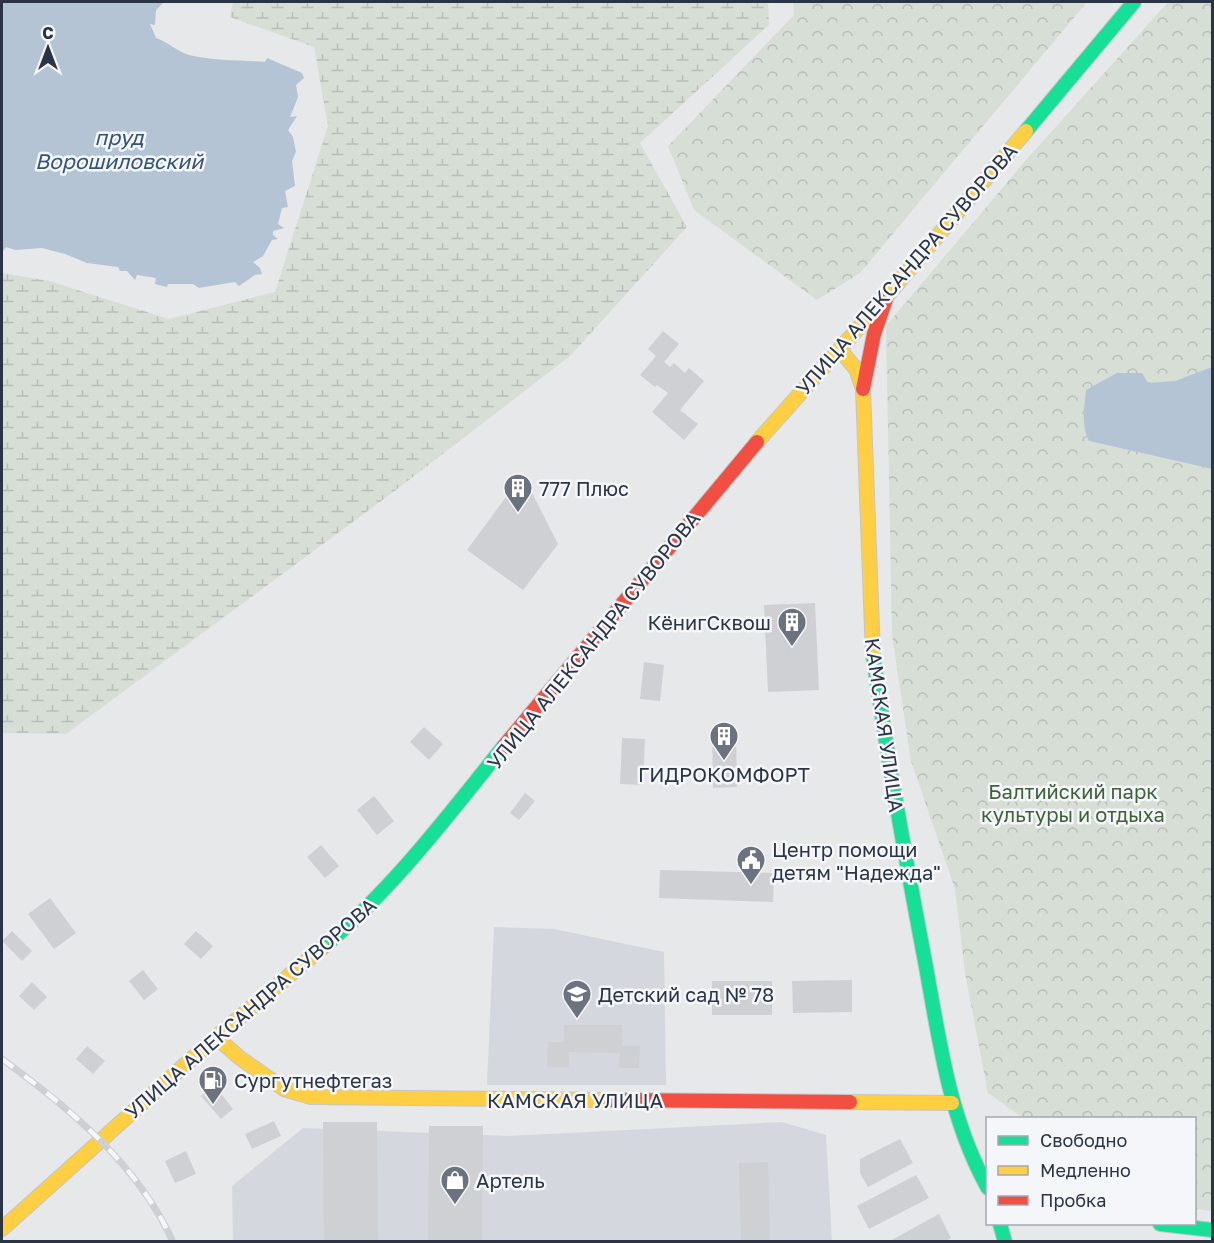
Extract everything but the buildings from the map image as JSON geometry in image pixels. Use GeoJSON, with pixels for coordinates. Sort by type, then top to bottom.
{"type":"FeatureCollection","features":[{"type":"Feature","properties":{"kind":"main road","name":"УЛИЦА АЛЕКСАНДРА СУВОРОВА"},"geometry":{"type":"LineString","coordinates":[[2,1229],[216,1037],[356,920],[404,869],[666,548],[820,368],[840,350],[887,296],[1134,2]]}},
{"type":"Feature","properties":{"kind":"main road"},"geometry":{"type":"LineString","coordinates":[[863,389],[874,334],[887,296]]}},
{"type":"Feature","properties":{"kind":"main road","name":"КАМСКАЯ УЛИЦА"},"geometry":{"type":"LineString","coordinates":[[840,350],[856,369],[863,389],[871,638],[888,762],[952,1103],[974,1163],[986,1186]]}},
{"type":"Feature","properties":{"kind":"main road","name":"КАМСКАЯ УЛИЦА"},"geometry":{"type":"LineString","coordinates":[[216,1037],[247,1064],[284,1089],[321,1098],[952,1103]]}},
{"type":"Feature","properties":{"kind":"main road"},"geometry":{"type":"LineString","coordinates":[[1000,1225],[1005,1242]]}},
{"type":"Feature","properties":{"kind":"main road"},"geometry":{"type":"LineString","coordinates":[[1169,1225],[1212,1230]]}},
{"type":"Feature","properties":{"kind":"shaded area","name":"Детский сад № 78"},"geometry":{"type":"Polygon","coordinates":[[[494,927],[554,929],[664,952],[666,1085],[487,1085],[494,927]]]}},
{"type":"Feature","properties":{"kind":"shaded area"},"geometry":{"type":"Polygon","coordinates":[[[782,1122],[826,1135],[832,1241],[233,1241],[232,1186],[303,1128],[509,1136],[782,1122]]]}},
{"type":"Feature","properties":{"kind":"green space"},"geometry":{"type":"Polygon","coordinates":[[[233,2],[768,2],[769,25],[640,143],[687,227],[570,356],[388,496],[66,734],[2,733],[2,273],[49,281],[169,319],[275,292],[328,126],[314,47],[230,17],[233,2]]]}},
{"type":"Feature","properties":{"kind":"green space"},"geometry":{"type":"Polygon","coordinates":[[[793,2],[1087,2],[860,273],[817,300],[694,210],[668,146],[794,15],[793,2]]]}},
{"type":"Feature","properties":{"kind":"green space","name":"Балтийский парк культуры и отдыха"},"geometry":{"type":"Polygon","coordinates":[[[1168,2],[1212,2],[1212,367],[1175,381],[1086,390],[1084,416],[1089,441],[1212,469],[1212,1211],[1196,1209],[1196,1117],[1022,1117],[988,1093],[965,973],[955,889],[911,761],[892,635],[886,326],[1026,160],[1168,2]]]}},
{"type":"Feature","properties":{"kind":"water","name":"пруд Ворошиловский"},"geometry":{"type":"Polygon","coordinates":[[[2,2],[164,2],[156,10],[155,25],[150,24],[156,38],[181,52],[217,59],[265,62],[267,58],[302,73],[304,78],[296,85],[298,97],[290,117],[297,116],[288,130],[293,137],[296,152],[292,161],[295,186],[285,191],[288,207],[282,208],[278,224],[284,228],[273,231],[273,235],[278,239],[272,240],[263,256],[253,262],[260,268],[262,274],[255,275],[239,286],[235,282],[199,288],[193,284],[168,284],[167,287],[155,284],[156,278],[137,275],[135,280],[127,271],[120,271],[118,267],[87,263],[42,248],[15,250],[6,247],[2,252],[2,2]]]}},
{"type":"Feature","properties":{"kind":"water"},"geometry":{"type":"Polygon","coordinates":[[[1212,367],[1212,469],[1089,441],[1084,422],[1086,390],[1117,373],[1142,373],[1148,383],[1175,381],[1212,367]]]}},
{"type":"Feature","properties":{"kind":"railway"},"geometry":{"type":"LineString","coordinates":[[2,1059],[52,1097],[100,1140],[141,1187],[173,1242]]}},
{"type":"Feature","properties":{"kind":"traffic: fast"},"geometry":{"type":"LineString","coordinates":[[1026,131],[1134,2]]}},
{"type":"Feature","properties":{"kind":"traffic: fast"},"geometry":{"type":"LineString","coordinates":[[873,655],[903,843],[947,1075],[963,1133],[986,1184]]}},
{"type":"Feature","properties":{"kind":"traffic: fast"},"geometry":{"type":"LineString","coordinates":[[322,948],[348,926],[395,877],[440,826],[504,746]]}},
{"type":"Feature","properties":{"kind":"traffic: fast"},"geometry":{"type":"LineString","coordinates":[[1000,1225],[1005,1242]]}},
{"type":"Feature","properties":{"kind":"traffic: fast"},"geometry":{"type":"LineString","coordinates":[[1169,1225],[1212,1230]]}},
{"type":"Feature","properties":{"kind":"traffic: slow"},"geometry":{"type":"LineString","coordinates":[[757,442],[887,296],[1026,131]]}},
{"type":"Feature","properties":{"kind":"traffic: slow"},"geometry":{"type":"LineString","coordinates":[[840,350],[856,369],[863,389],[873,655]]}},
{"type":"Feature","properties":{"kind":"traffic: slow"},"geometry":{"type":"LineString","coordinates":[[2,1229],[216,1037],[322,948]]}},
{"type":"Feature","properties":{"kind":"traffic: slow"},"geometry":{"type":"LineString","coordinates":[[216,1037],[240,1058],[284,1089],[311,1097],[608,1100]]}},
{"type":"Feature","properties":{"kind":"traffic: slow"},"geometry":{"type":"LineString","coordinates":[[850,1102],[952,1103]]}},
{"type":"Feature","properties":{"kind":"traffic: jam"},"geometry":{"type":"LineString","coordinates":[[863,389],[874,334],[886,299]]}},
{"type":"Feature","properties":{"kind":"traffic: jam"},"geometry":{"type":"LineString","coordinates":[[504,746],[757,442]]}},
{"type":"Feature","properties":{"kind":"traffic: jam"},"geometry":{"type":"LineString","coordinates":[[608,1100],[850,1102]]}},
{"type":"Feature","properties":{"kind":"place","name":"777 Плюс"},"geometry":{"type":"Point","coordinates":[518,514]}},
{"type":"Feature","properties":{"kind":"place","name":"КёнигСквош"},"geometry":{"type":"Point","coordinates":[792,648]}},
{"type":"Feature","properties":{"kind":"place","name":"ГИДРОКОМФОРТ"},"geometry":{"type":"Point","coordinates":[724,762]}},
{"type":"Feature","properties":{"kind":"place","name":"Центр помощи детям \"Надежда\""},"geometry":{"type":"Point","coordinates":[751,886]}},
{"type":"Feature","properties":{"kind":"place","name":"Детский сад № 78"},"geometry":{"type":"Point","coordinates":[577,1020]}},
{"type":"Feature","properties":{"kind":"place","name":"Сургутнефтегаз"},"geometry":{"type":"Point","coordinates":[213,1106]}},
{"type":"Feature","properties":{"kind":"place","name":"Артель"},"geometry":{"type":"Point","coordinates":[455,1206]}}]}
